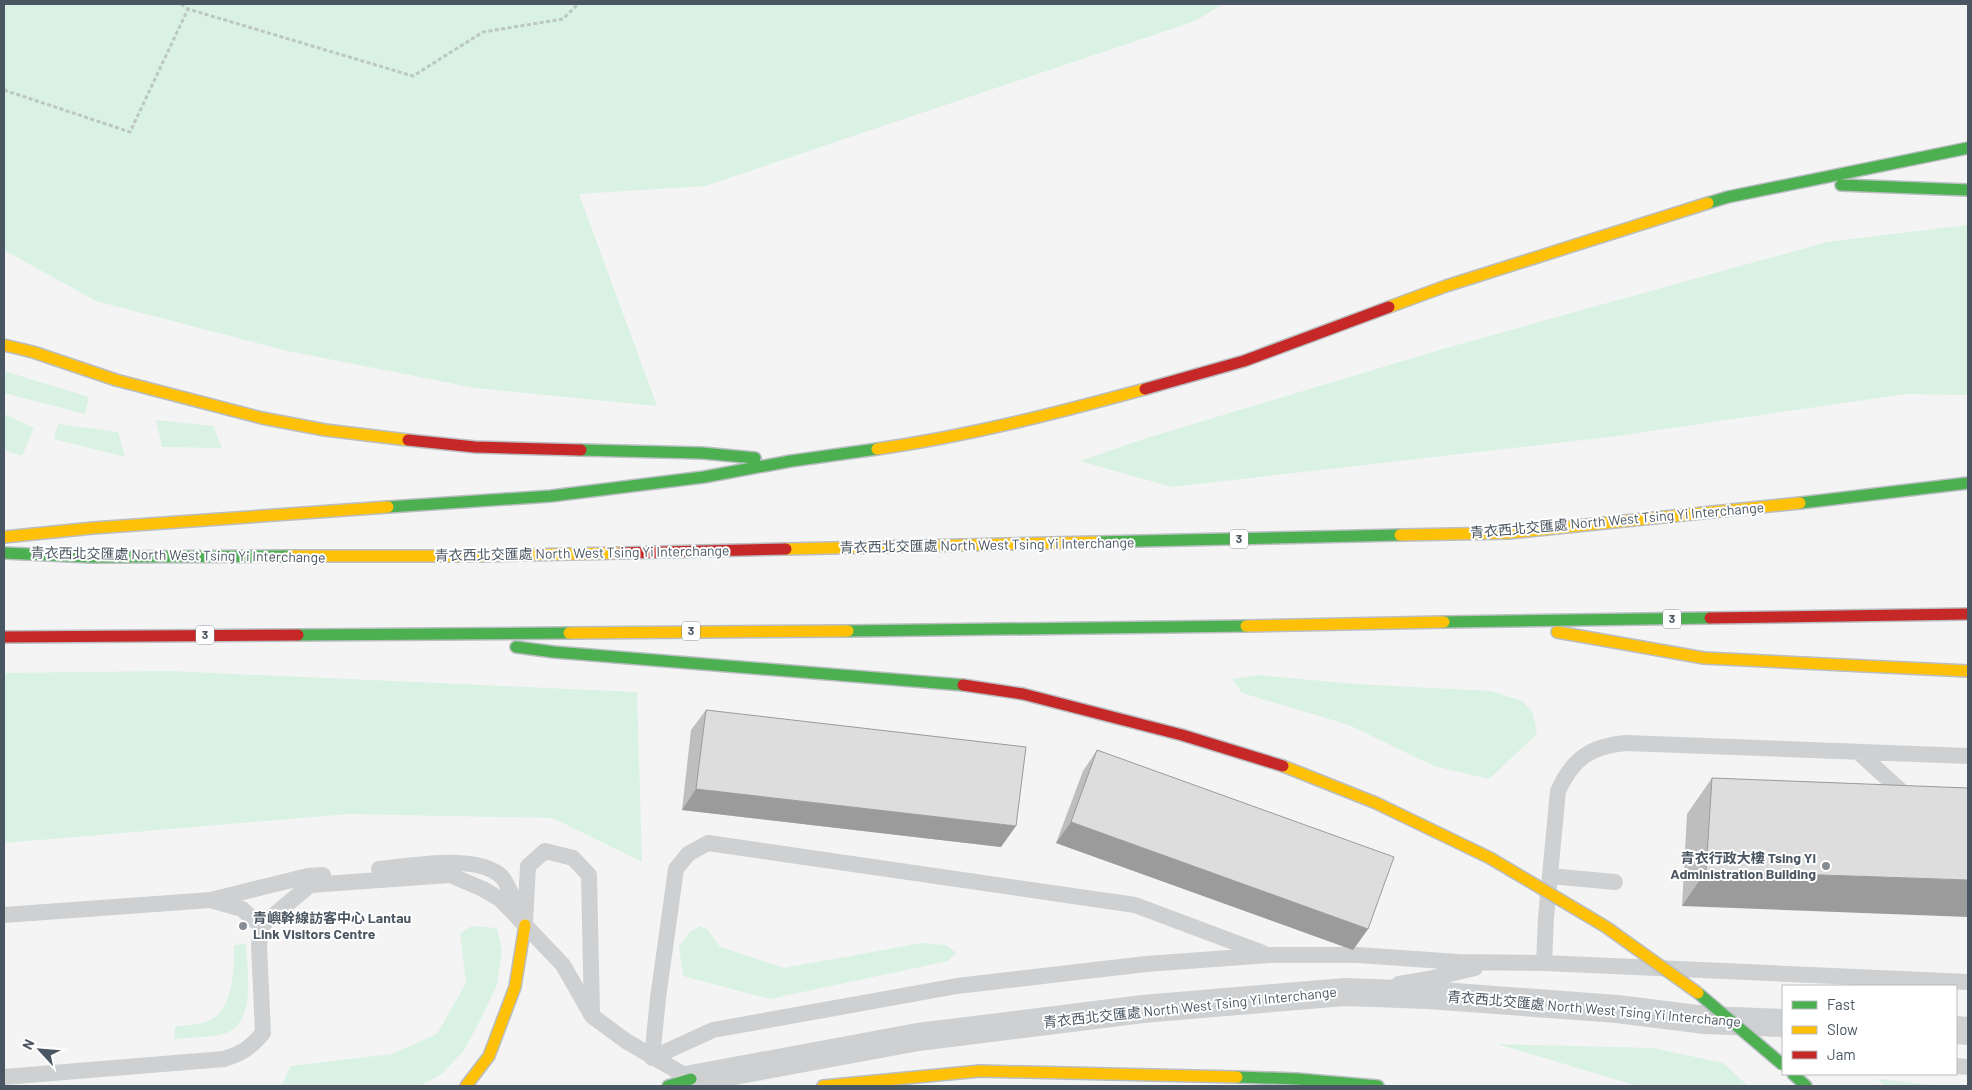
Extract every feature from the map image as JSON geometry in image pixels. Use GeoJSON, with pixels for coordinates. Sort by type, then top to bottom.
{"type":"FeatureCollection","features":[{"type":"Feature","properties":{"kind":"highway"},"geometry":{"type":"LineString","coordinates":[[4,537],[93,528],[551,496],[704,477],[791,461],[916,443],[1047,416],[1244,361],[1446,286],[1728,197],[1968,148]]}},
{"type":"Feature","properties":{"kind":"highway"},"geometry":{"type":"LineString","coordinates":[[1802,183],[1968,190]]}},
{"type":"Feature","properties":{"kind":"highway"},"geometry":{"type":"LineString","coordinates":[[11,336],[33,352]]}},
{"type":"Feature","properties":{"kind":"highway"},"geometry":{"type":"LineString","coordinates":[[4,345],[33,352],[116,380],[201,403],[262,418],[326,430],[475,447],[702,453],[791,461]]}},
{"type":"Feature","properties":{"kind":"highway","name":"青衣西北交匯處 North West Tsing Yi Interchange"},"geometry":{"type":"LineString","coordinates":[[4,553],[92,557],[474,556],[1508,533],[1842,499],[1968,483]]}},
{"type":"Feature","properties":{"kind":"highway","name":"3"},"geometry":{"type":"LineString","coordinates":[[4,637],[974,630],[1486,620],[1709,619],[1968,614]]}},
{"type":"Feature","properties":{"kind":"highway"},"geometry":{"type":"LineString","coordinates":[[1486,620],[1704,658],[1968,671]]}},
{"type":"Feature","properties":{"kind":"highway"},"geometry":{"type":"LineString","coordinates":[[407,633],[554,652],[968,685],[1023,694],[1182,735],[1272,762],[1376,803],[1433,828],[1530,880],[1623,938],[1707,1000],[1782,1064]]}},
{"type":"Feature","properties":{"kind":"highway"},"geometry":{"type":"LineString","coordinates":[[466,1086],[489,1056],[514,986],[525,925]]}},
{"type":"Feature","properties":{"kind":"highway"},"geometry":{"type":"LineString","coordinates":[[823,1086],[980,1071],[1297,1079],[1378,1086]]}},
{"type":"Feature","properties":{"kind":"highway"},"geometry":{"type":"LineString","coordinates":[[1794,1075],[1806,1086]]}},
{"type":"Feature","properties":{"kind":"street","name":"青衣西北交匯處 North West Tsing Yi Interchange"},"geometry":{"type":"LineString","coordinates":[[680,1083],[918,1037],[1143,1009],[1345,992],[1428,995],[1617,1009],[1705,1020],[1782,1023]]}},
{"type":"Feature","properties":{"kind":"lane"},"geometry":{"type":"LineString","coordinates":[[1544,963],[1558,791],[1565,775],[1576,762],[1590,751],[1607,745],[1626,743],[1968,756]]}},
{"type":"Feature","properties":{"kind":"lane"},"geometry":{"type":"LineString","coordinates":[[1858,752],[1907,797],[1928,806]]}},
{"type":"Feature","properties":{"kind":"lane"},"geometry":{"type":"LineString","coordinates":[[652,1058],[658,998],[676,869],[688,854],[708,843],[1135,905],[1270,955]]}},
{"type":"Feature","properties":{"kind":"lane"},"geometry":{"type":"LineString","coordinates":[[525,925],[528,866],[545,851],[573,858],[589,875],[592,1016]]}},
{"type":"Feature","properties":{"kind":"lane"},"geometry":{"type":"LineString","coordinates":[[4,915],[211,900],[308,876],[455,862],[490,868],[503,877],[525,925]]}},
{"type":"Feature","properties":{"kind":"lane"},"geometry":{"type":"LineString","coordinates":[[4,1077],[224,1059],[240,1054],[253,1045],[263,1033],[261,926],[310,885],[450,875],[483,889],[500,900],[563,965],[592,1016],[652,1058],[680,1083]]}},
{"type":"Feature","properties":{"kind":"lane"},"geometry":{"type":"LineString","coordinates":[[1550,876],[1615,882]]}},
{"type":"Feature","properties":{"kind":"lane"},"geometry":{"type":"LineString","coordinates":[[211,900],[242,909],[261,926]]}},
{"type":"Feature","properties":{"kind":"lane"},"geometry":{"type":"LineString","coordinates":[[652,1058],[713,1030],[957,986],[1146,964],[1270,955],[1358,955],[1458,962],[1544,963],[1968,982]]}},
{"type":"Feature","properties":{"kind":"lane"},"geometry":{"type":"LineString","coordinates":[[1345,992],[1429,980],[1477,967],[1544,963]]}},
{"type":"Feature","properties":{"kind":"path"},"geometry":{"type":"LineString","coordinates":[[181,4],[188,9],[413,76],[483,32],[563,19],[578,4]]}},
{"type":"Feature","properties":{"kind":"path"},"geometry":{"type":"LineString","coordinates":[[4,90],[130,132],[188,9]]}},
{"type":"Feature","properties":{"kind":"green space"},"geometry":{"type":"Polygon","coordinates":[[[4,4],[1223,4],[1195,21],[705,186],[579,194],[657,406],[475,388],[288,351],[96,301],[4,250],[4,4]]]}},
{"type":"Feature","properties":{"kind":"green space"},"geometry":{"type":"Polygon","coordinates":[[[1968,225],[1968,395],[1906,394],[1610,437],[1172,487],[1080,461],[1147,438],[1446,348],[1827,242],[1968,225]]]}},
{"type":"Feature","properties":{"kind":"green space"},"geometry":{"type":"Polygon","coordinates":[[[4,371],[89,397],[85,414],[4,393],[4,371]]]}},
{"type":"Feature","properties":{"kind":"green space"},"geometry":{"type":"Polygon","coordinates":[[[4,414],[34,428],[22,456],[4,450],[4,414]]]}},
{"type":"Feature","properties":{"kind":"green space"},"geometry":{"type":"Polygon","coordinates":[[[156,420],[213,426],[222,448],[162,447],[156,420]]]}},
{"type":"Feature","properties":{"kind":"green space"},"geometry":{"type":"Polygon","coordinates":[[[58,424],[118,432],[125,457],[54,439],[58,424]]]}},
{"type":"Feature","properties":{"kind":"green space"},"geometry":{"type":"Polygon","coordinates":[[[169,671],[637,692],[642,862],[553,818],[349,814],[4,843],[4,673],[169,671]]]}},
{"type":"Feature","properties":{"kind":"green space"},"geometry":{"type":"Polygon","coordinates":[[[1257,675],[1355,684],[1491,691],[1522,701],[1533,713],[1537,734],[1489,779],[1434,766],[1349,725],[1242,693],[1232,679],[1257,675]]]}},
{"type":"Feature","properties":{"kind":"green space"},"geometry":{"type":"Polygon","coordinates":[[[472,926],[497,928],[502,952],[497,984],[464,1050],[442,1074],[420,1086],[281,1086],[291,1066],[392,1054],[437,1034],[466,983],[460,933],[472,926]]]}},
{"type":"Feature","properties":{"kind":"green space"},"geometry":{"type":"Polygon","coordinates":[[[700,926],[708,930],[720,947],[784,968],[922,943],[946,945],[956,953],[948,961],[770,999],[683,976],[679,946],[690,932],[700,926]]]}},
{"type":"Feature","properties":{"kind":"green space"},"geometry":{"type":"Polygon","coordinates":[[[246,944],[248,997],[240,1021],[232,1030],[220,1035],[174,1039],[175,1027],[206,1022],[218,1015],[224,1007],[231,987],[234,945],[246,944]]]}},
{"type":"Feature","properties":{"kind":"green space"},"geometry":{"type":"Polygon","coordinates":[[[1497,1044],[1653,1048],[1723,1063],[1748,1086],[1638,1086],[1497,1044]]]}},
{"type":"Feature","properties":{"kind":"green space"},"geometry":{"type":"Polygon","coordinates":[[[1878,1079],[1941,1086],[1885,1086],[1878,1079]]]}},
{"type":"Feature","properties":{"kind":"building"},"geometry":{"type":"Polygon","coordinates":[[[706,710],[1026,747],[1016,826],[696,789],[706,710]]]}},
{"type":"Feature","properties":{"kind":"building"},"geometry":{"type":"Polygon","coordinates":[[[1097,750],[1394,857],[1368,929],[1071,822],[1097,750]]]}},
{"type":"Feature","properties":{"kind":"building"},"geometry":{"type":"Polygon","coordinates":[[[1712,778],[1968,788],[1968,880],[1706,871],[1712,778]]]}},
{"type":"Feature","properties":{"kind":"traffic: fast"},"geometry":{"type":"LineString","coordinates":[[1708,203],[1728,197],[1968,148]]}},
{"type":"Feature","properties":{"kind":"traffic: fast"},"geometry":{"type":"LineString","coordinates":[[1841,185],[1968,190]]}},
{"type":"Feature","properties":{"kind":"traffic: fast"},"geometry":{"type":"LineString","coordinates":[[388,507],[551,496],[704,477],[791,461],[877,449]]}},
{"type":"Feature","properties":{"kind":"traffic: fast"},"geometry":{"type":"LineString","coordinates":[[581,450],[702,453],[755,458]]}},
{"type":"Feature","properties":{"kind":"traffic: fast"},"geometry":{"type":"LineString","coordinates":[[1800,503],[1968,483]]}},
{"type":"Feature","properties":{"kind":"traffic: fast"},"geometry":{"type":"LineString","coordinates":[[1096,542],[1400,535]]}},
{"type":"Feature","properties":{"kind":"traffic: fast"},"geometry":{"type":"LineString","coordinates":[[4,553],[92,557],[291,556]]}},
{"type":"Feature","properties":{"kind":"traffic: fast"},"geometry":{"type":"LineString","coordinates":[[1444,622],[1710,618]]}},
{"type":"Feature","properties":{"kind":"traffic: fast"},"geometry":{"type":"LineString","coordinates":[[848,631],[1246,626]]}},
{"type":"Feature","properties":{"kind":"traffic: fast"},"geometry":{"type":"LineString","coordinates":[[298,635],[569,633]]}},
{"type":"Feature","properties":{"kind":"traffic: fast"},"geometry":{"type":"LineString","coordinates":[[516,647],[554,652],[963,685]]}},
{"type":"Feature","properties":{"kind":"traffic: fast"},"geometry":{"type":"LineString","coordinates":[[1698,993],[1782,1064]]}},
{"type":"Feature","properties":{"kind":"traffic: fast"},"geometry":{"type":"LineString","coordinates":[[1794,1075],[1806,1086]]}},
{"type":"Feature","properties":{"kind":"traffic: fast"},"geometry":{"type":"LineString","coordinates":[[1237,1077],[1297,1079],[1378,1086]]}},
{"type":"Feature","properties":{"kind":"traffic: fast"},"geometry":{"type":"LineString","coordinates":[[668,1086],[691,1079]]}},
{"type":"Feature","properties":{"kind":"traffic: slow"},"geometry":{"type":"LineString","coordinates":[[1389,307],[1446,286],[1708,203]]}},
{"type":"Feature","properties":{"kind":"traffic: slow"},"geometry":{"type":"LineString","coordinates":[[4,345],[33,352],[116,380],[262,418],[325,430],[408,440]]}},
{"type":"Feature","properties":{"kind":"traffic: slow"},"geometry":{"type":"LineString","coordinates":[[877,449],[945,438],[1079,407],[1145,389]]}},
{"type":"Feature","properties":{"kind":"traffic: slow"},"geometry":{"type":"LineString","coordinates":[[1400,535],[1508,533],[1800,503]]}},
{"type":"Feature","properties":{"kind":"traffic: slow"},"geometry":{"type":"LineString","coordinates":[[4,537],[93,528],[388,507]]}},
{"type":"Feature","properties":{"kind":"traffic: slow"},"geometry":{"type":"LineString","coordinates":[[786,549],[1096,542]]}},
{"type":"Feature","properties":{"kind":"traffic: slow"},"geometry":{"type":"LineString","coordinates":[[291,556],[475,556],[621,553]]}},
{"type":"Feature","properties":{"kind":"traffic: slow"},"geometry":{"type":"LineString","coordinates":[[1246,626],[1444,622]]}},
{"type":"Feature","properties":{"kind":"traffic: slow"},"geometry":{"type":"LineString","coordinates":[[569,633],[848,631]]}},
{"type":"Feature","properties":{"kind":"traffic: slow"},"geometry":{"type":"LineString","coordinates":[[1557,632],[1704,658],[1968,671]]}},
{"type":"Feature","properties":{"kind":"traffic: slow"},"geometry":{"type":"LineString","coordinates":[[1283,766],[1376,803],[1490,858]]}},
{"type":"Feature","properties":{"kind":"traffic: slow"},"geometry":{"type":"LineString","coordinates":[[1490,858],[1606,927],[1698,993]]}},
{"type":"Feature","properties":{"kind":"traffic: slow"},"geometry":{"type":"LineString","coordinates":[[466,1086],[489,1056],[515,987],[525,925]]}},
{"type":"Feature","properties":{"kind":"traffic: slow"},"geometry":{"type":"LineString","coordinates":[[823,1086],[980,1071],[1237,1077]]}},
{"type":"Feature","properties":{"kind":"traffic: jam"},"geometry":{"type":"LineString","coordinates":[[1145,389],[1244,361],[1389,307]]}},
{"type":"Feature","properties":{"kind":"traffic: jam"},"geometry":{"type":"LineString","coordinates":[[408,440],[475,447],[581,450]]}},
{"type":"Feature","properties":{"kind":"traffic: jam"},"geometry":{"type":"LineString","coordinates":[[621,553],[786,549]]}},
{"type":"Feature","properties":{"kind":"traffic: jam"},"geometry":{"type":"LineString","coordinates":[[1710,618],[1968,614]]}},
{"type":"Feature","properties":{"kind":"traffic: jam"},"geometry":{"type":"LineString","coordinates":[[4,637],[298,635]]}},
{"type":"Feature","properties":{"kind":"traffic: jam"},"geometry":{"type":"LineString","coordinates":[[963,685],[1023,694],[1182,735],[1283,766]]}},
{"type":"Feature","properties":{"kind":"place","name":"青衣行政大樓 Tsing Yi Administration Building"},"geometry":{"type":"Point","coordinates":[1826,866]}},
{"type":"Feature","properties":{"kind":"place","name":"青嶼幹線訪客中心 Lantau Link Visitors Centre"},"geometry":{"type":"Point","coordinates":[243,926]}}]}
